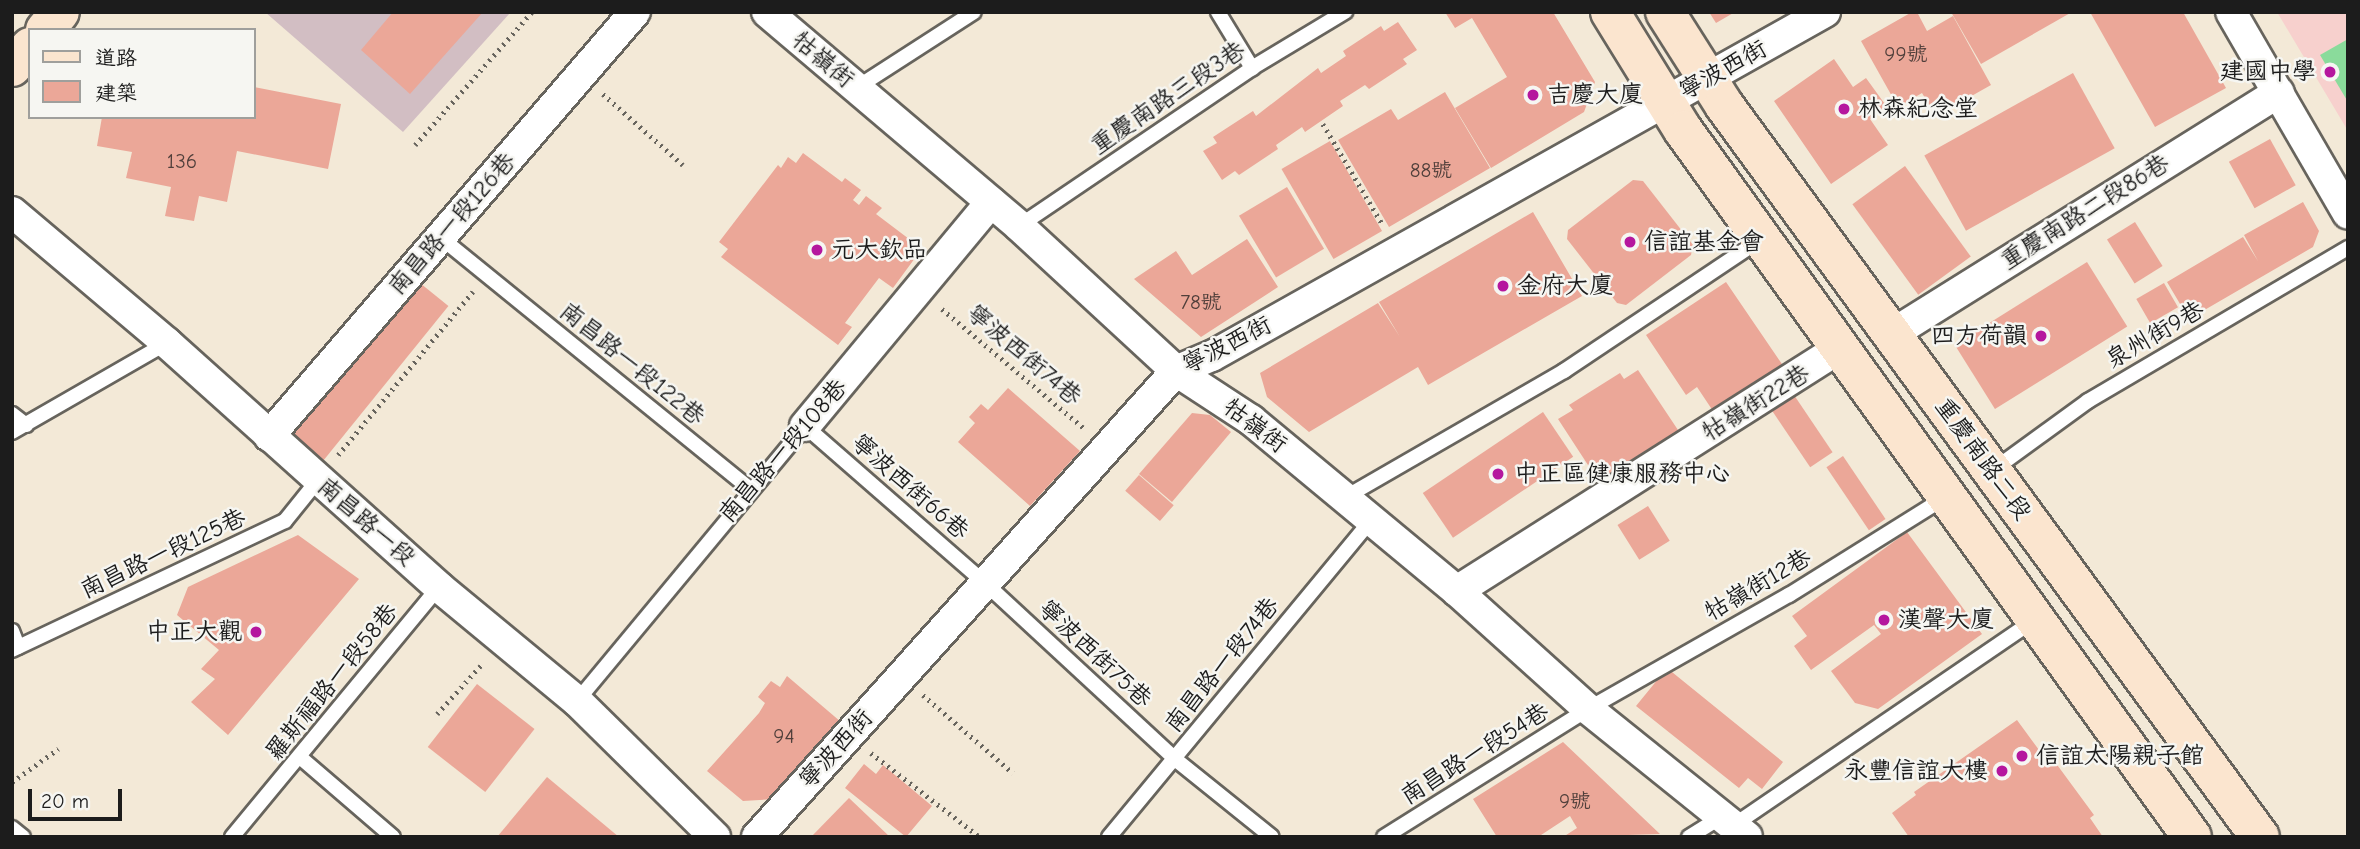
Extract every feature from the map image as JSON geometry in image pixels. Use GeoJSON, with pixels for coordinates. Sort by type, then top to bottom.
{"type":"FeatureCollection","features":[{"type":"Feature","properties":{"kind":"main road"},"geometry":{"type":"LineString","coordinates":[[46,28],[60,12]]}},
{"type":"Feature","properties":{"kind":"main road","name":"重慶南路二段"},"geometry":{"type":"LineString","coordinates":[[1610,12],[1665,102],[1761,239],[1947,496],[2033,621],[2192,837]]}},
{"type":"Feature","properties":{"kind":"main road","name":"重慶南路二段"},"geometry":{"type":"LineString","coordinates":[[1665,12],[1707,79],[2260,837]]}},
{"type":"Feature","properties":{"kind":"main road"},"geometry":{"type":"LineString","coordinates":[[12,67],[28,49]]}},
{"type":"Feature","properties":{"kind":"street","name":"南昌路一段126巷"},"geometry":{"type":"LineString","coordinates":[[269,436],[635,12]]}},
{"type":"Feature","properties":{"kind":"street","name":"牯嶺街"},"geometry":{"type":"LineString","coordinates":[[767,12],[1020,226],[1176,370],[1251,420],[1457,591],[1588,709],[1735,826]]}},
{"type":"Feature","properties":{"kind":"street","name":"寧波西街"},"geometry":{"type":"LineString","coordinates":[[757,837],[1176,370],[1212,356],[1825,12]]}},
{"type":"Feature","properties":{"kind":"street"},"geometry":{"type":"LineString","coordinates":[[2231,12],[2348,214]]}},
{"type":"Feature","properties":{"kind":"street","name":"重慶南路二段86巷"},"geometry":{"type":"LineString","coordinates":[[1892,334],[2279,92]]}},
{"type":"Feature","properties":{"kind":"street","name":"南昌路一段108巷"},"geometry":{"type":"LineString","coordinates":[[805,426],[991,202]]}},
{"type":"Feature","properties":{"kind":"street","name":"南昌路一段"},"geometry":{"type":"LineString","coordinates":[[12,212],[167,343],[439,587],[577,701],[715,837]]}},
{"type":"Feature","properties":{"kind":"street","name":"牯嶺街22巷"},"geometry":{"type":"LineString","coordinates":[[1457,591],[1840,348]]}},
{"type":"Feature","properties":{"kind":"lane"},"geometry":{"type":"LineString","coordinates":[[856,88],[974,12]]}},
{"type":"Feature","properties":{"kind":"lane"},"geometry":{"type":"LineString","coordinates":[[1218,12],[1252,68]]}},
{"type":"Feature","properties":{"kind":"lane","name":"重慶南路三段3巷"},"geometry":{"type":"LineString","coordinates":[[1020,226],[1252,68],[1345,12]]}},
{"type":"Feature","properties":{"kind":"lane","name":"南昌路一段122巷"},"geometry":{"type":"LineString","coordinates":[[440,237],[749,488]]}},
{"type":"Feature","properties":{"kind":"lane"},"geometry":{"type":"LineString","coordinates":[[1344,498],[1564,372],[1761,239]]}},
{"type":"Feature","properties":{"kind":"lane","name":"泉州街9巷"},"geometry":{"type":"LineString","coordinates":[[1992,471],[2088,401],[2348,248]]}},
{"type":"Feature","properties":{"kind":"lane"},"geometry":{"type":"LineString","coordinates":[[12,432],[167,343]]}},
{"type":"Feature","properties":{"kind":"lane"},"geometry":{"type":"LineString","coordinates":[[12,414],[26,425]]}},
{"type":"Feature","properties":{"kind":"lane","name":"南昌路一段108巷"},"geometry":{"type":"LineString","coordinates":[[577,701],[749,488],[805,426]]}},
{"type":"Feature","properties":{"kind":"lane","name":"寧波西街66巷"},"geometry":{"type":"LineString","coordinates":[[805,426],[985,583]]}},
{"type":"Feature","properties":{"kind":"lane","name":"南昌路一段125巷"},"geometry":{"type":"LineString","coordinates":[[15,649],[285,521],[317,480]]}},
{"type":"Feature","properties":{"kind":"lane","name":"牯嶺街12巷"},"geometry":{"type":"LineString","coordinates":[[1588,709],[1789,595],[1947,496]]}},
{"type":"Feature","properties":{"kind":"lane","name":"南昌路一段74巷"},"geometry":{"type":"LineString","coordinates":[[1109,837],[1370,521]]}},
{"type":"Feature","properties":{"kind":"lane","name":"寧波西街75巷"},"geometry":{"type":"LineString","coordinates":[[985,583],[1175,759],[1272,837]]}},
{"type":"Feature","properties":{"kind":"lane","name":"羅斯福路一段58巷"},"geometry":{"type":"LineString","coordinates":[[232,837],[301,758],[439,587]]}},
{"type":"Feature","properties":{"kind":"lane"},"geometry":{"type":"LineString","coordinates":[[1689,837],[1735,826],[2033,621]]}},
{"type":"Feature","properties":{"kind":"lane"},"geometry":{"type":"LineString","coordinates":[[12,631],[15,649]]}},
{"type":"Feature","properties":{"kind":"lane","name":"南昌路一段54巷"},"geometry":{"type":"LineString","coordinates":[[1384,837],[1588,709]]}},
{"type":"Feature","properties":{"kind":"lane"},"geometry":{"type":"LineString","coordinates":[[301,758],[393,837]]}},
{"type":"Feature","properties":{"kind":"lane"},"geometry":{"type":"LineString","coordinates":[[12,828],[23,837]]}},
{"type":"Feature","properties":{"kind":"path"},"geometry":{"type":"LineString","coordinates":[[415,145],[532,12]]}},
{"type":"Feature","properties":{"kind":"path"},"geometry":{"type":"LineString","coordinates":[[581,75],[683,165]]}},
{"type":"Feature","properties":{"kind":"path"},"geometry":{"type":"LineString","coordinates":[[1323,124],[1399,251]]}},
{"type":"Feature","properties":{"kind":"path"},"geometry":{"type":"LineString","coordinates":[[317,480],[486,275]]}},
{"type":"Feature","properties":{"kind":"path","name":"寧波西街74巷"},"geometry":{"type":"LineString","coordinates":[[920,290],[1107,448]]}},
{"type":"Feature","properties":{"kind":"path"},"geometry":{"type":"LineString","coordinates":[[437,713],[504,639]]}},
{"type":"Feature","properties":{"kind":"path"},"geometry":{"type":"LineString","coordinates":[[901,677],[1013,773]]}},
{"type":"Feature","properties":{"kind":"path"},"geometry":{"type":"LineString","coordinates":[[848,736],[980,837]]}},
{"type":"Feature","properties":{"kind":"path"},"geometry":{"type":"LineString","coordinates":[[12,782],[58,749]]}},
{"type":"Feature","properties":{"kind":"shaded area"},"geometry":{"type":"Polygon","coordinates":[[[265,12],[511,12],[403,132],[265,12]]]}},
{"type":"Feature","properties":{"kind":"shaded area","name":"建國中學"},"geometry":{"type":"Polygon","coordinates":[[[2277,12],[2348,12],[2348,131],[2277,12]]]}},
{"type":"Feature","properties":{"kind":"green space"},"geometry":{"type":"Polygon","coordinates":[[[2348,39],[2348,102],[2320,55],[2348,39]]]}},
{"type":"Feature","properties":{"kind":"building"},"geometry":{"type":"Polygon","coordinates":[[[393,12],[483,12],[410,94],[361,50],[393,12]]]}},
{"type":"Feature","properties":{"kind":"building","name":"吉慶大廈"},"geometry":{"type":"Polygon","coordinates":[[[1445,12],[1553,12],[1595,82],[1584,112],[1491,168],[1455,108],[1507,77],[1472,18],[1455,28],[1445,12]]]}},
{"type":"Feature","properties":{"kind":"building"},"geometry":{"type":"Polygon","coordinates":[[[1709,12],[1735,12],[1716,23],[1709,12]]]}},
{"type":"Feature","properties":{"kind":"building"},"geometry":{"type":"Polygon","coordinates":[[[1912,12],[1917,12],[1927,31],[1953,16],[1991,85],[1936,116],[1922,93],[1898,107],[1861,41],[1912,12]]]}},
{"type":"Feature","properties":{"kind":"building"},"geometry":{"type":"Polygon","coordinates":[[[1951,12],[2072,12],[1981,64],[1951,12]]]}},
{"type":"Feature","properties":{"kind":"building"},"geometry":{"type":"Polygon","coordinates":[[[2090,12],[2183,12],[2226,88],[2155,127],[2090,12]]]}},
{"type":"Feature","properties":{"kind":"building"},"geometry":{"type":"Polygon","coordinates":[[[1398,22],[1417,50],[1403,59],[1407,64],[1369,89],[1365,85],[1340,101],[1343,106],[1305,132],[1302,127],[1276,145],[1278,149],[1239,175],[1235,171],[1222,180],[1203,151],[1217,143],[1213,137],[1253,111],[1256,116],[1318,68],[1321,73],[1346,56],[1343,51],[1381,26],[1384,31],[1398,22]]]}},
{"type":"Feature","properties":{"kind":"building"},"geometry":{"type":"Polygon","coordinates":[[[1834,59],[1853,87],[1866,78],[1887,107],[1870,119],[1888,145],[1831,184],[1774,101],[1834,59]]]}},
{"type":"Feature","properties":{"kind":"building"},"geometry":{"type":"Polygon","coordinates":[[[2073,73],[2115,148],[1966,231],[1924,155],[2073,73]]]}},
{"type":"Feature","properties":{"kind":"building"},"geometry":{"type":"Polygon","coordinates":[[[256,87],[341,104],[328,169],[237,151],[227,202],[199,196],[194,221],[165,216],[171,187],[126,178],[132,152],[97,146],[102,119],[256,119],[256,87]]]}},
{"type":"Feature","properties":{"kind":"building"},"geometry":{"type":"Polygon","coordinates":[[[1445,92],[1490,168],[1389,227],[1338,140],[1391,109],[1398,120],[1445,92]]]}},
{"type":"Feature","properties":{"kind":"building"},"geometry":{"type":"Polygon","coordinates":[[[2270,139],[2296,185],[2255,208],[2229,162],[2270,139]]]}},
{"type":"Feature","properties":{"kind":"building"},"geometry":{"type":"Polygon","coordinates":[[[1330,141],[1382,231],[1334,259],[1282,169],[1330,141]]]}},
{"type":"Feature","properties":{"kind":"building","name":"元大欽品"},"geometry":{"type":"Polygon","coordinates":[[[803,153],[842,182],[845,178],[861,190],[853,200],[859,205],[866,196],[882,208],[876,214],[913,242],[907,251],[915,258],[893,288],[879,278],[845,323],[852,327],[838,345],[721,257],[728,249],[719,242],[778,165],[781,168],[788,157],[796,163],[803,153]]]}},
{"type":"Feature","properties":{"kind":"building"},"geometry":{"type":"Polygon","coordinates":[[[1905,166],[1971,257],[1918,295],[1852,204],[1905,166]]]}},
{"type":"Feature","properties":{"kind":"building","name":"信誼基金會"},"geometry":{"type":"Polygon","coordinates":[[[1633,180],[1643,181],[1693,245],[1691,255],[1626,305],[1617,303],[1567,239],[1568,230],[1633,180]]]}},
{"type":"Feature","properties":{"kind":"building"},"geometry":{"type":"Polygon","coordinates":[[[1287,187],[1324,249],[1276,278],[1239,216],[1287,187]]]}},
{"type":"Feature","properties":{"kind":"building"},"geometry":{"type":"Polygon","coordinates":[[[2303,202],[2319,231],[2313,247],[2189,319],[2167,282],[2243,237],[2258,261],[2244,235],[2303,202]]]}},
{"type":"Feature","properties":{"kind":"building"},"geometry":{"type":"Polygon","coordinates":[[[1533,212],[1582,296],[1428,385],[1418,367],[1309,432],[1267,397],[1260,373],[1378,303],[1400,337],[1379,302],[1533,212]]]}},
{"type":"Feature","properties":{"kind":"building"},"geometry":{"type":"Polygon","coordinates":[[[2135,222],[2163,266],[2135,284],[2107,239],[2135,222]]]}},
{"type":"Feature","properties":{"kind":"building"},"geometry":{"type":"Polygon","coordinates":[[[1247,239],[1278,287],[1201,337],[1134,279],[1176,251],[1192,275],[1247,239]]]}},
{"type":"Feature","properties":{"kind":"building","name":"四方荷韻"},"geometry":{"type":"Polygon","coordinates":[[[2087,262],[2127,326],[1995,409],[1955,345],[2087,262]]]}},
{"type":"Feature","properties":{"kind":"building"},"geometry":{"type":"Polygon","coordinates":[[[415,279],[448,306],[324,460],[290,433],[415,279]]]}},
{"type":"Feature","properties":{"kind":"building"},"geometry":{"type":"Polygon","coordinates":[[[1726,282],[1784,367],[1715,414],[1697,387],[1686,395],[1646,335],[1726,282]]]}},
{"type":"Feature","properties":{"kind":"building"},"geometry":{"type":"Polygon","coordinates":[[[2164,283],[2178,307],[2150,323],[2136,299],[2164,283]]]}},
{"type":"Feature","properties":{"kind":"building"},"geometry":{"type":"Polygon","coordinates":[[[1638,370],[1680,433],[1601,485],[1558,419],[1573,410],[1569,405],[1620,373],[1624,379],[1638,370]]]}},
{"type":"Feature","properties":{"kind":"building"},"geometry":{"type":"Polygon","coordinates":[[[1008,388],[1080,451],[1030,506],[958,442],[975,423],[969,417],[981,404],[988,410],[1008,388]]]}},
{"type":"Feature","properties":{"kind":"building"},"geometry":{"type":"Polygon","coordinates":[[[1794,395],[1833,452],[1810,467],[1772,410],[1794,395]]]}},
{"type":"Feature","properties":{"kind":"building","name":"中正區健康服務中心"},"geometry":{"type":"Polygon","coordinates":[[[1543,412],[1573,457],[1453,538],[1423,493],[1543,412]]]}},
{"type":"Feature","properties":{"kind":"building"},"geometry":{"type":"Polygon","coordinates":[[[1192,413],[1210,415],[1231,432],[1172,502],[1139,474],[1192,413]]]}},
{"type":"Feature","properties":{"kind":"building"},"geometry":{"type":"Polygon","coordinates":[[[1843,456],[1885,519],[1869,530],[1826,467],[1843,456]]]}},
{"type":"Feature","properties":{"kind":"building"},"geometry":{"type":"Polygon","coordinates":[[[1139,475],[1174,505],[1160,521],[1125,491],[1139,475]]]}},
{"type":"Feature","properties":{"kind":"building"},"geometry":{"type":"Polygon","coordinates":[[[1648,506],[1670,541],[1639,560],[1617,525],[1648,506]]]}},
{"type":"Feature","properties":{"kind":"building","name":"漢聲大廈"},"geometry":{"type":"Polygon","coordinates":[[[1907,532],[1982,634],[1878,709],[1855,703],[1831,671],[1881,634],[1874,625],[1811,670],[1794,646],[1807,636],[1792,616],[1907,532]]]}},
{"type":"Feature","properties":{"kind":"building","name":"中正大觀"},"geometry":{"type":"Polygon","coordinates":[[[298,535],[359,579],[228,735],[191,702],[215,679],[201,669],[219,650],[177,615],[188,587],[298,535]]]}},
{"type":"Feature","properties":{"kind":"building"},"geometry":{"type":"Polygon","coordinates":[[[1667,668],[1783,762],[1762,789],[1748,778],[1739,788],[1636,706],[1667,668]]]}},
{"type":"Feature","properties":{"kind":"building"},"geometry":{"type":"Polygon","coordinates":[[[787,676],[841,722],[774,799],[743,801],[707,771],[759,713],[765,703],[758,697],[771,681],[780,687],[787,676]]]}},
{"type":"Feature","properties":{"kind":"building"},"geometry":{"type":"Polygon","coordinates":[[[477,684],[535,729],[485,792],[428,747],[477,684]]]}},
{"type":"Feature","properties":{"kind":"building","name":"永豐信誼大樓"},"geometry":{"type":"Polygon","coordinates":[[[2017,720],[2039,750],[2044,747],[2094,815],[2090,818],[2103,837],[1909,837],[1892,813],[1916,795],[1914,792],[2017,720]]]}},
{"type":"Feature","properties":{"kind":"building"},"geometry":{"type":"Polygon","coordinates":[[[1563,742],[1660,834],[1563,837],[1577,828],[1570,816],[1538,837],[1497,837],[1473,799],[1563,742]]]}},
{"type":"Feature","properties":{"kind":"building"},"geometry":{"type":"Polygon","coordinates":[[[864,764],[876,774],[883,765],[932,806],[906,837],[845,788],[864,764]]]}},
{"type":"Feature","properties":{"kind":"building"},"geometry":{"type":"Polygon","coordinates":[[[547,777],[619,837],[497,837],[547,777]]]}},
{"type":"Feature","properties":{"kind":"building"},"geometry":{"type":"Polygon","coordinates":[[[849,798],[890,837],[811,837],[849,798]]]}},
{"type":"Feature","properties":{"kind":"place","name":"建國中學"},"geometry":{"type":"Point","coordinates":[2330,72]}},
{"type":"Feature","properties":{"kind":"place","name":"吉慶大廈"},"geometry":{"type":"Point","coordinates":[1533,95]}},
{"type":"Feature","properties":{"kind":"place","name":"林森紀念堂"},"geometry":{"type":"Point","coordinates":[1844,109]}},
{"type":"Feature","properties":{"kind":"place","name":"信誼基金會"},"geometry":{"type":"Point","coordinates":[1630,242]}},
{"type":"Feature","properties":{"kind":"place","name":"元大欽品"},"geometry":{"type":"Point","coordinates":[817,250]}},
{"type":"Feature","properties":{"kind":"place","name":"金府大廈"},"geometry":{"type":"Point","coordinates":[1503,286]}},
{"type":"Feature","properties":{"kind":"place","name":"四方荷韻"},"geometry":{"type":"Point","coordinates":[2041,336]}},
{"type":"Feature","properties":{"kind":"place","name":"中正區健康服務中心"},"geometry":{"type":"Point","coordinates":[1498,474]}},
{"type":"Feature","properties":{"kind":"place","name":"漢聲大廈"},"geometry":{"type":"Point","coordinates":[1884,620]}},
{"type":"Feature","properties":{"kind":"place","name":"中正大觀"},"geometry":{"type":"Point","coordinates":[256,632]}},
{"type":"Feature","properties":{"kind":"place","name":"信誼太陽親子館"},"geometry":{"type":"Point","coordinates":[2022,756]}},
{"type":"Feature","properties":{"kind":"place","name":"永豐信誼大樓"},"geometry":{"type":"Point","coordinates":[2002,771]}}]}
